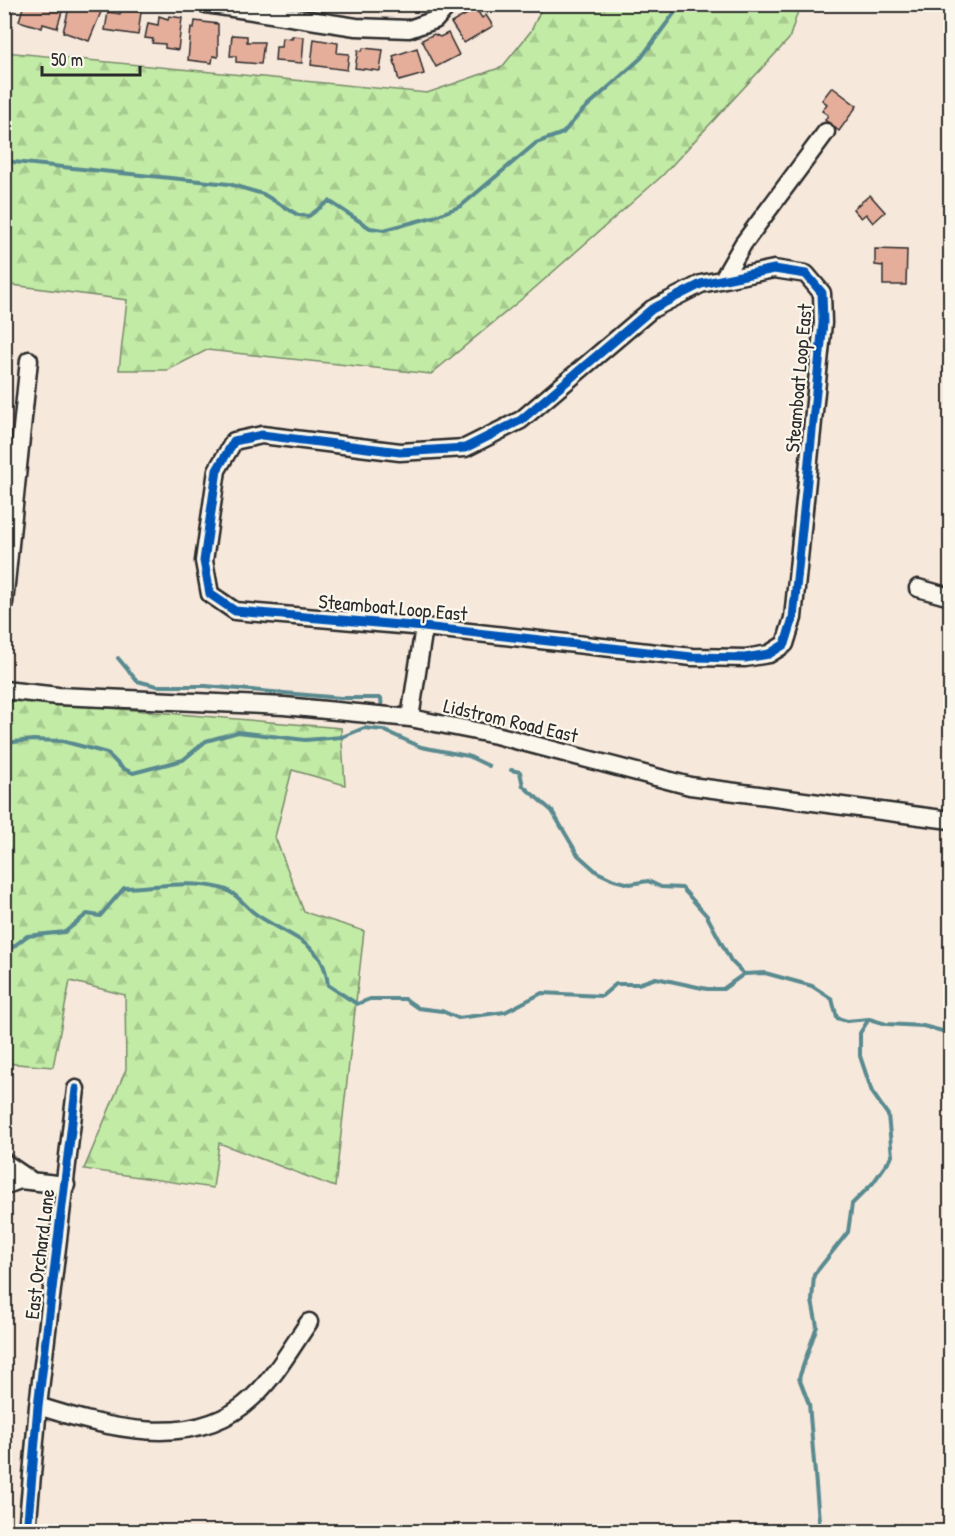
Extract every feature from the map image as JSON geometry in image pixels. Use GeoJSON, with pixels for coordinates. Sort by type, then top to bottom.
{"type":"FeatureCollection","features":[{"type":"Feature","properties":{"kind":"street"},"geometry":{"type":"LineString","coordinates":[[206,4],[356,27],[409,28],[435,20],[449,4]]}},
{"type":"Feature","properties":{"kind":"street"},"geometry":{"type":"LineString","coordinates":[[724,277],[742,244],[826,132]]}},
{"type":"Feature","properties":{"kind":"street","name":"Steamboat Loop East"},"geometry":{"type":"LineString","coordinates":[[774,269],[806,274],[822,294],[823,323],[794,606],[785,644],[769,654],[745,658],[692,657],[424,627],[235,611],[210,594],[204,561],[217,470],[234,441],[262,435],[400,452],[465,448],[521,420],[581,372],[652,309],[701,284],[724,277],[774,269]]}},
{"type":"Feature","properties":{"kind":"street"},"geometry":{"type":"LineString","coordinates":[[4,603],[10,474],[29,360]]}},
{"type":"Feature","properties":{"kind":"street"},"geometry":{"type":"LineString","coordinates":[[918,588],[951,597]]}},
{"type":"Feature","properties":{"kind":"street"},"geometry":{"type":"LineString","coordinates":[[410,718],[424,627]]}},
{"type":"Feature","properties":{"kind":"street","name":"Lidstrom Road East"},"geometry":{"type":"LineString","coordinates":[[4,690],[58,696],[284,706],[410,718],[496,735],[690,786],[951,820]]}},
{"type":"Feature","properties":{"kind":"street","name":"East Orchard Lane"},"geometry":{"type":"LineString","coordinates":[[27,1532],[38,1406],[76,1089]]}},
{"type":"Feature","properties":{"kind":"street"},"geometry":{"type":"LineString","coordinates":[[4,1162],[32,1181]]}},
{"type":"Feature","properties":{"kind":"street"},"geometry":{"type":"LineString","coordinates":[[4,1186],[20,1180],[66,1185]]}},
{"type":"Feature","properties":{"kind":"street"},"geometry":{"type":"LineString","coordinates":[[38,1406],[91,1423],[130,1429],[179,1430],[219,1420],[250,1400],[272,1377],[309,1322]]}},
{"type":"Feature","properties":{"kind":"green space"},"geometry":{"type":"Polygon","coordinates":[[[543,5],[800,5],[789,39],[662,176],[529,293],[431,374],[207,350],[168,370],[119,370],[127,300],[5,284],[5,52],[427,93],[502,67],[531,31],[543,5]]]}},
{"type":"Feature","properties":{"kind":"green space"},"geometry":{"type":"Polygon","coordinates":[[[4,699],[341,728],[345,785],[292,770],[275,837],[304,912],[364,931],[335,1187],[219,1143],[213,1188],[84,1169],[126,1069],[125,995],[70,981],[53,1067],[5,1063],[4,699]]]}},
{"type":"Feature","properties":{"kind":"building"},"geometry":{"type":"Polygon","coordinates":[[[4,4],[17,4],[8,17],[4,15],[4,4]]]}},
{"type":"Feature","properties":{"kind":"building"},"geometry":{"type":"Polygon","coordinates":[[[24,4],[64,5],[57,28],[43,24],[42,28],[19,21],[24,4]]]}},
{"type":"Feature","properties":{"kind":"building"},"geometry":{"type":"Polygon","coordinates":[[[70,4],[86,4],[85,8],[101,12],[89,41],[63,32],[70,4]]]}},
{"type":"Feature","properties":{"kind":"building"},"geometry":{"type":"Polygon","coordinates":[[[121,9],[141,12],[138,35],[105,30],[108,12],[120,14],[121,9]]]}},
{"type":"Feature","properties":{"kind":"building"},"geometry":{"type":"Polygon","coordinates":[[[476,9],[482,18],[486,15],[493,26],[464,43],[451,23],[476,9]]]}},
{"type":"Feature","properties":{"kind":"building"},"geometry":{"type":"Polygon","coordinates":[[[159,16],[168,19],[169,16],[182,18],[178,50],[165,48],[165,44],[152,43],[153,39],[145,38],[148,23],[158,25],[159,16]]]}},
{"type":"Feature","properties":{"kind":"building"},"geometry":{"type":"Polygon","coordinates":[[[195,21],[218,24],[218,57],[213,56],[212,63],[188,60],[191,27],[194,28],[195,21]]]}},
{"type":"Feature","properties":{"kind":"building"},"geometry":{"type":"Polygon","coordinates":[[[448,33],[459,55],[436,67],[422,40],[434,34],[440,37],[448,33]]]}},
{"type":"Feature","properties":{"kind":"building"},"geometry":{"type":"Polygon","coordinates":[[[232,35],[247,36],[247,42],[264,42],[261,64],[236,62],[236,56],[230,56],[232,35]]]}},
{"type":"Feature","properties":{"kind":"building"},"geometry":{"type":"Polygon","coordinates":[[[292,36],[304,37],[302,63],[275,61],[276,47],[281,47],[282,38],[292,39],[292,36]]]}},
{"type":"Feature","properties":{"kind":"building"},"geometry":{"type":"Polygon","coordinates":[[[314,39],[338,43],[337,53],[349,54],[347,70],[311,65],[314,39]]]}},
{"type":"Feature","properties":{"kind":"building"},"geometry":{"type":"Polygon","coordinates":[[[363,48],[383,50],[380,71],[355,68],[358,50],[362,51],[363,48]]]}},
{"type":"Feature","properties":{"kind":"building"},"geometry":{"type":"Polygon","coordinates":[[[417,48],[424,74],[399,81],[393,56],[417,48]]]}},
{"type":"Feature","properties":{"kind":"building"},"geometry":{"type":"Polygon","coordinates":[[[832,87],[857,106],[839,131],[825,120],[828,115],[822,111],[827,104],[822,100],[832,87]]]}},
{"type":"Feature","properties":{"kind":"building"},"geometry":{"type":"Polygon","coordinates":[[[870,195],[885,212],[873,223],[866,214],[861,218],[853,209],[870,195]]]}},
{"type":"Feature","properties":{"kind":"building"},"geometry":{"type":"Polygon","coordinates":[[[875,249],[907,250],[906,285],[883,285],[883,266],[875,265],[875,249]]]}},
{"type":"Feature","properties":{"kind":"waterway"},"geometry":{"type":"LineString","coordinates":[[4,161],[229,184],[263,194],[298,215],[309,216],[329,201],[370,228],[384,230],[433,217],[461,206],[536,143],[563,133],[582,111],[641,58],[681,4]]}},
{"type":"Feature","properties":{"kind":"waterway"},"geometry":{"type":"LineString","coordinates":[[118,658],[137,681],[157,686],[205,686],[341,698],[381,698],[382,711]]}},
{"type":"Feature","properties":{"kind":"waterway"},"geometry":{"type":"LineString","coordinates":[[4,743],[33,740],[62,741],[107,753],[122,768],[133,773],[183,760],[206,741],[238,732],[305,740],[342,737],[364,728],[383,730],[421,747],[468,756],[489,766]]}},
{"type":"Feature","properties":{"kind":"waterway"},"geometry":{"type":"LineString","coordinates":[[511,770],[520,772],[523,786],[552,811],[578,855],[597,872],[630,884],[648,881],[661,887],[682,888],[707,916],[731,961],[744,974]]}},
{"type":"Feature","properties":{"kind":"waterway"},"geometry":{"type":"LineString","coordinates":[[4,954],[27,936],[65,932],[87,914],[100,916],[124,888],[197,884],[230,892],[261,918],[298,939],[314,951],[322,962],[328,985],[357,1004],[370,999],[405,999],[418,1008],[442,1011],[458,1018],[505,1012],[542,993],[602,996],[616,984],[638,984],[656,978],[707,989],[723,989],[744,974],[765,973],[812,986],[832,999],[837,1018],[847,1021],[869,1019],[886,1024],[923,1026],[950,1033]]}},
{"type":"Feature","properties":{"kind":"waterway"},"geometry":{"type":"LineString","coordinates":[[820,1532],[809,1404],[799,1378],[817,1326],[812,1301],[814,1275],[848,1232],[852,1204],[873,1183],[892,1156],[888,1115],[872,1092],[860,1056],[860,1033],[869,1019]]}},
{"type":"Feature","properties":{"kind":"cycle path"},"geometry":{"type":"LineString","coordinates":[[774,269],[806,274],[822,293],[823,323],[793,618],[785,644],[769,654],[745,658],[692,657],[424,627],[235,611],[210,594],[204,561],[217,470],[234,441],[262,435],[400,452],[465,448],[521,420],[652,309],[701,284],[774,269]]}},
{"type":"Feature","properties":{"kind":"cycle path"},"geometry":{"type":"LineString","coordinates":[[27,1532],[38,1406],[76,1089]]}}]}
